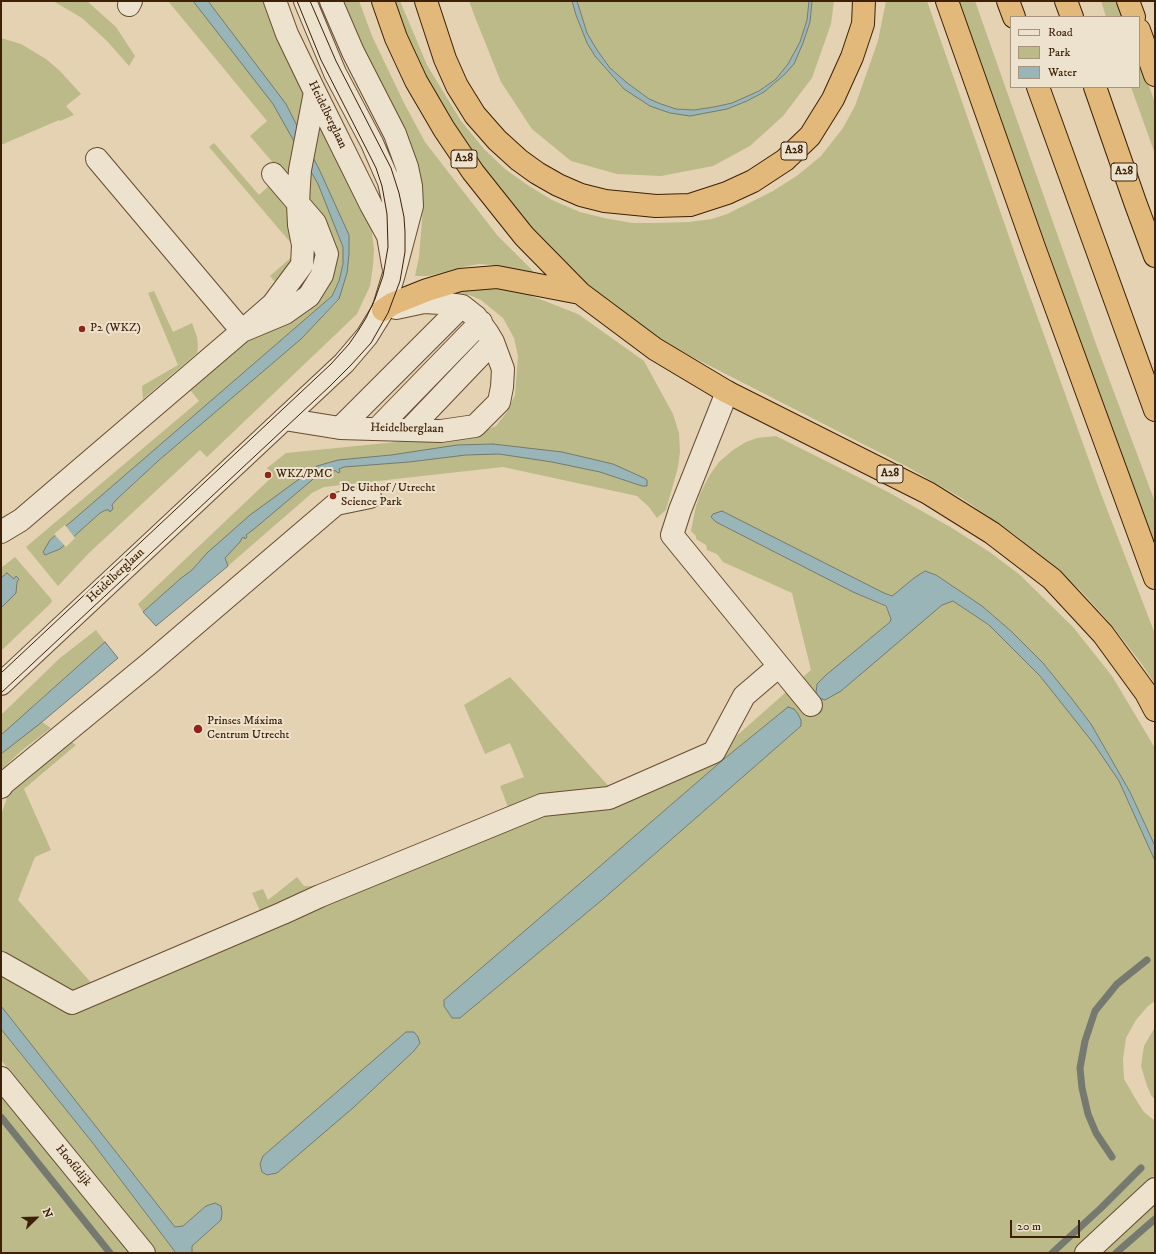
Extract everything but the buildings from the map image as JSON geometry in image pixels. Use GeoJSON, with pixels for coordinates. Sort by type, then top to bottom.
{"type":"FeatureCollection","features":[{"type":"Feature","properties":{"kind":"highway","name":"A28"},"geometry":{"type":"LineString","coordinates":[[384,1],[396,38],[416,81],[444,130],[473,172],[524,236],[580,292],[655,349],[728,392],[928,493],[992,533],[1052,579],[1103,634],[1146,694],[1155,710]]}},
{"type":"Feature","properties":{"kind":"highway","name":"A28"},"geometry":{"type":"LineString","coordinates":[[426,1],[445,59],[457,86],[475,115],[496,140],[537,173],[558,185],[581,195],[605,201],[656,206],[690,205],[727,193],[753,181],[785,160],[810,136],[833,99],[852,57],[863,24],[864,1]]}},
{"type":"Feature","properties":{"kind":"highway"},"geometry":{"type":"LineString","coordinates":[[947,1],[1035,250],[1155,578]]}},
{"type":"Feature","properties":{"kind":"highway"},"geometry":{"type":"LineString","coordinates":[[1008,1],[1014,16]]}},
{"type":"Feature","properties":{"kind":"highway"},"geometry":{"type":"LineString","coordinates":[[1066,1],[1072,16]]}},
{"type":"Feature","properties":{"kind":"highway"},"geometry":{"type":"LineString","coordinates":[[1128,1],[1134,16]]}},
{"type":"Feature","properties":{"kind":"highway"},"geometry":{"type":"LineString","coordinates":[[1140,33],[1155,75]]}},
{"type":"Feature","properties":{"kind":"highway"},"geometry":{"type":"LineString","coordinates":[[1038,88],[1155,410]]}},
{"type":"Feature","properties":{"kind":"highway","name":"A28"},"geometry":{"type":"LineString","coordinates":[[1095,88],[1155,256]]}},
{"type":"Feature","properties":{"kind":"highway"},"geometry":{"type":"LineString","coordinates":[[383,310],[392,304],[427,290],[460,280],[497,277],[580,292]]}},
{"type":"Feature","properties":{"kind":"street","name":"Heidelberglaan"},"geometry":{"type":"LineString","coordinates":[[275,1],[287,34],[388,236],[394,274]]}},
{"type":"Feature","properties":{"kind":"street","name":"Heidelberglaan"},"geometry":{"type":"LineString","coordinates":[[305,1],[335,73],[372,143],[389,182],[397,219],[394,274]]}},
{"type":"Feature","properties":{"kind":"street","name":"Heidelberglaan"},"geometry":{"type":"LineString","coordinates":[[1,684],[344,363],[367,336],[383,310],[412,206],[411,186],[407,167],[395,134],[353,52],[331,1]]}},
{"type":"Feature","properties":{"kind":"street"},"geometry":{"type":"LineString","coordinates":[[1,532],[21,520],[45,500],[242,331],[272,304],[302,265],[303,245],[299,225],[298,204],[300,170],[315,92]]}},
{"type":"Feature","properties":{"kind":"street"},"geometry":{"type":"LineString","coordinates":[[97,159],[242,331]]}},
{"type":"Feature","properties":{"kind":"street"},"geometry":{"type":"LineString","coordinates":[[273,174],[298,204]]}},
{"type":"Feature","properties":{"kind":"street"},"geometry":{"type":"LineString","coordinates":[[383,310],[424,302],[441,303],[479,323]]}},
{"type":"Feature","properties":{"kind":"street","name":"Heidelberglaan"},"geometry":{"type":"LineString","coordinates":[[284,419],[375,429],[441,431],[475,426],[499,402],[503,369],[479,323]]}},
{"type":"Feature","properties":{"kind":"street"},"geometry":{"type":"LineString","coordinates":[[375,429],[479,323]]}},
{"type":"Feature","properties":{"kind":"street"},"geometry":{"type":"LineString","coordinates":[[375,429],[479,323]]}},
{"type":"Feature","properties":{"kind":"street"},"geometry":{"type":"LineString","coordinates":[[375,429],[479,323]]}},
{"type":"Feature","properties":{"kind":"street"},"geometry":{"type":"LineString","coordinates":[[728,392],[680,510],[672,535],[811,705]]}},
{"type":"Feature","properties":{"kind":"street"},"geometry":{"type":"LineString","coordinates":[[1,787],[150,663],[336,504],[370,497]]}},
{"type":"Feature","properties":{"kind":"street"},"geometry":{"type":"LineString","coordinates":[[1,963],[72,1003],[320,896],[542,805],[609,798],[714,752],[744,696],[779,666]]}},
{"type":"Feature","properties":{"kind":"street","name":"Hoofddijk"},"geometry":{"type":"LineString","coordinates":[[1,1078],[144,1253]]}},
{"type":"Feature","properties":{"kind":"street"},"geometry":{"type":"LineString","coordinates":[[1086,1253],[1155,1189]]}},
{"type":"Feature","properties":{"kind":"green space"},"geometry":{"type":"Polygon","coordinates":[[[53,1],[87,1],[116,27],[135,56],[129,66],[107,41],[82,18],[53,1]]]}},
{"type":"Feature","properties":{"kind":"green space"},"geometry":{"type":"Polygon","coordinates":[[[168,1],[267,1],[371,226],[374,249],[370,286],[357,314],[207,457],[200,450],[89,553],[58,586],[26,547],[199,401],[187,386],[247,338],[315,300],[325,223],[250,136],[267,121],[168,1]],[[332,296],[51,540],[43,552],[46,555],[60,549],[100,513],[106,510],[109,510],[110,512],[113,509],[112,505],[116,500],[158,461],[300,339],[339,300],[332,296]]]}},
{"type":"Feature","properties":{"kind":"green space"},"geometry":{"type":"Polygon","coordinates":[[[342,1],[359,1],[372,36],[404,103],[425,142],[497,235],[540,278],[520,271],[494,265],[479,264],[429,276],[415,276],[419,257],[423,208],[421,190],[368,59],[342,1]]]}},
{"type":"Feature","properties":{"kind":"green space"},"geometry":{"type":"Polygon","coordinates":[[[390,1],[400,1],[427,65],[461,121],[484,149],[505,169],[552,200],[580,212],[632,223],[657,223],[689,222],[712,219],[727,214],[773,191],[798,175],[821,156],[843,128],[855,106],[878,41],[886,1],[927,1],[1022,274],[1100,491],[1155,634],[1155,684],[1141,663],[1110,623],[1080,590],[1015,535],[963,499],[906,466],[667,344],[586,283],[543,242],[483,177],[419,68],[390,1]]]}},
{"type":"Feature","properties":{"kind":"green space"},"geometry":{"type":"Polygon","coordinates":[[[469,1],[572,1],[587,43],[595,56],[624,89],[670,113],[727,109],[764,92],[784,75],[803,43],[810,22],[812,1],[834,1],[831,24],[812,78],[783,116],[750,146],[713,166],[661,176],[617,174],[571,161],[532,129],[501,82],[469,1]]]}},
{"type":"Feature","properties":{"kind":"green space"},"geometry":{"type":"Polygon","coordinates":[[[577,1],[809,1],[807,20],[800,42],[788,64],[776,79],[759,91],[732,103],[694,110],[676,109],[649,99],[610,68],[587,33],[577,1]]]}},
{"type":"Feature","properties":{"kind":"green space"},"geometry":{"type":"Polygon","coordinates":[[[959,1],[975,1],[1096,344],[1155,502],[1155,544],[1080,341],[959,1]]]}},
{"type":"Feature","properties":{"kind":"green space"},"geometry":{"type":"Polygon","coordinates":[[[1101,1],[1120,1],[1125,16],[1106,16],[1101,1]]]}},
{"type":"Feature","properties":{"kind":"green space"},"geometry":{"type":"Polygon","coordinates":[[[1,38],[21,44],[46,59],[59,70],[81,94],[66,106],[74,115],[1,145],[1,38]]]}},
{"type":"Feature","properties":{"kind":"green space"},"geometry":{"type":"Polygon","coordinates":[[[1140,60],[1155,103],[1155,154],[1131,88],[1140,88],[1140,60]]]}},
{"type":"Feature","properties":{"kind":"green space"},"geometry":{"type":"Polygon","coordinates":[[[214,143],[259,195],[272,183],[291,206],[296,249],[209,147],[214,143]]]}},
{"type":"Feature","properties":{"kind":"green space"},"geometry":{"type":"Polygon","coordinates":[[[295,254],[278,285],[270,276],[295,254]]]}},
{"type":"Feature","properties":{"kind":"green space"},"geometry":{"type":"Polygon","coordinates":[[[481,286],[519,291],[578,314],[644,361],[673,414],[679,433],[680,452],[678,467],[666,510],[657,518],[649,507],[637,496],[503,467],[324,487],[312,493],[228,566],[225,558],[229,554],[207,553],[192,570],[143,612],[138,604],[273,476],[267,468],[286,453],[477,434],[496,426],[507,412],[515,395],[518,356],[514,338],[503,318],[481,300],[472,296],[451,291],[481,286]]]}},
{"type":"Feature","properties":{"kind":"green space"},"geometry":{"type":"Polygon","coordinates":[[[154,291],[173,332],[192,323],[197,337],[198,346],[197,353],[143,399],[142,386],[178,365],[148,293],[154,291]]]}},
{"type":"Feature","properties":{"kind":"green space"},"geometry":{"type":"Polygon","coordinates":[[[776,436],[888,492],[952,528],[991,553],[1020,575],[1073,627],[1112,676],[1155,748],[1155,846],[1130,792],[1091,724],[1043,663],[1011,631],[982,606],[936,575],[925,571],[892,596],[722,511],[711,517],[716,522],[853,592],[885,606],[891,619],[890,622],[826,675],[817,684],[816,693],[942,605],[953,601],[989,625],[1040,676],[1094,743],[1119,781],[1155,861],[1155,1001],[1148,1006],[1136,1020],[1126,1038],[1123,1059],[1124,1079],[1144,1112],[1155,1121],[1155,1175],[1073,1253],[192,1253],[192,1246],[221,1220],[206,1206],[183,1226],[175,1227],[1,1006],[1,815],[8,795],[18,784],[70,741],[76,745],[24,789],[51,850],[35,857],[18,900],[94,986],[261,913],[252,893],[263,889],[268,900],[297,877],[304,886],[324,886],[508,807],[500,786],[524,777],[510,743],[485,754],[464,705],[510,677],[612,790],[706,763],[811,670],[792,593],[723,562],[717,554],[707,550],[706,545],[696,539],[696,536],[691,531],[696,506],[709,476],[719,462],[733,450],[746,442],[757,438],[776,436]],[[788,707],[724,759],[445,1000],[444,1006],[452,1018],[460,1018],[602,900],[801,726],[801,720],[788,707]],[[414,1032],[406,1033],[263,1156],[260,1164],[262,1172],[267,1175],[354,1107],[414,1051],[420,1043],[414,1032]]]}},
{"type":"Feature","properties":{"kind":"green space"},"geometry":{"type":"Polygon","coordinates":[[[15,557],[52,600],[51,603],[1,651],[1,608],[16,593],[17,582],[19,579],[16,576],[14,579],[7,573],[1,578],[1,568],[15,557]]]}},
{"type":"Feature","properties":{"kind":"green space"},"geometry":{"type":"Polygon","coordinates":[[[96,630],[105,642],[33,706],[42,722],[51,728],[21,751],[1,770],[1,715],[60,658],[96,630]]]}},
{"type":"Feature","properties":{"kind":"green space"},"geometry":{"type":"Polygon","coordinates":[[[1155,1027],[1155,1100],[1147,1086],[1141,1066],[1144,1046],[1155,1027]]]}},
{"type":"Feature","properties":{"kind":"green space"},"geometry":{"type":"Polygon","coordinates":[[[1,1029],[92,1142],[176,1253],[153,1253],[1,1060],[1,1029]]]}},
{"type":"Feature","properties":{"kind":"green space"},"geometry":{"type":"Polygon","coordinates":[[[1,1090],[131,1253],[1,1253],[1,1090]]]}},
{"type":"Feature","properties":{"kind":"green space"},"geometry":{"type":"Polygon","coordinates":[[[1155,1203],[1155,1253],[1098,1253],[1155,1203]]]}},
{"type":"Feature","properties":{"kind":"water"},"geometry":{"type":"Polygon","coordinates":[[[193,1],[208,1],[286,104],[319,169],[349,235],[347,273],[339,299],[301,339],[158,461],[116,500],[112,505],[113,509],[110,512],[109,510],[106,510],[100,513],[60,549],[45,555],[43,552],[50,540],[332,296],[339,281],[343,264],[343,247],[318,184],[273,104],[193,1]]]}},
{"type":"Feature","properties":{"kind":"water"},"geometry":{"type":"Polygon","coordinates":[[[572,1],[577,1],[587,33],[610,68],[649,99],[676,109],[694,110],[732,103],[759,91],[776,79],[788,64],[800,42],[807,20],[809,1],[812,1],[810,22],[803,43],[794,64],[784,75],[764,92],[747,101],[727,109],[690,116],[670,113],[650,106],[624,89],[595,56],[587,43],[572,1]]]}},
{"type":"Feature","properties":{"kind":"water"},"geometry":{"type":"Polygon","coordinates":[[[493,444],[562,452],[613,464],[644,478],[647,480],[647,486],[642,486],[600,472],[552,462],[499,454],[466,455],[409,462],[344,467],[339,469],[340,472],[338,473],[336,471],[328,470],[318,475],[246,535],[247,537],[245,539],[244,537],[242,538],[225,558],[228,566],[156,626],[143,612],[192,570],[207,553],[250,515],[317,466],[338,460],[391,455],[457,445],[493,444]]]}},
{"type":"Feature","properties":{"kind":"water"},"geometry":{"type":"Polygon","coordinates":[[[722,511],[892,596],[925,571],[936,575],[982,606],[1011,631],[1043,663],[1091,724],[1130,792],[1155,846],[1155,861],[1119,781],[1094,744],[1040,676],[989,625],[953,601],[942,605],[841,691],[825,700],[819,698],[816,693],[817,684],[890,622],[891,619],[886,606],[853,592],[716,522],[711,517],[713,514],[722,511]]]}},
{"type":"Feature","properties":{"kind":"water"},"geometry":{"type":"Polygon","coordinates":[[[7,573],[14,579],[16,576],[19,579],[17,582],[16,593],[1,608],[1,578],[7,573]]]}},
{"type":"Feature","properties":{"kind":"water"},"geometry":{"type":"Polygon","coordinates":[[[105,642],[118,658],[42,722],[1,754],[1,735],[105,642]]]}},
{"type":"Feature","properties":{"kind":"water"},"geometry":{"type":"Polygon","coordinates":[[[788,707],[794,709],[798,714],[801,720],[801,726],[602,900],[460,1018],[452,1018],[444,1006],[444,1000],[724,759],[788,707]]]}},
{"type":"Feature","properties":{"kind":"water"},"geometry":{"type":"Polygon","coordinates":[[[1,1006],[175,1227],[183,1226],[206,1206],[215,1203],[221,1206],[221,1220],[192,1246],[192,1253],[176,1253],[92,1142],[1,1029],[1,1006]]]}},
{"type":"Feature","properties":{"kind":"water"},"geometry":{"type":"Polygon","coordinates":[[[406,1032],[414,1032],[418,1037],[420,1043],[414,1051],[354,1107],[277,1173],[267,1175],[262,1172],[260,1164],[263,1156],[406,1032]]]}},
{"type":"Feature","properties":{"kind":"pier"},"geometry":{"type":"Polygon","coordinates":[[[65,525],[75,538],[66,547],[54,534],[65,525]]]}},
{"type":"Feature","properties":{"kind":"waterway"},"geometry":{"type":"LineString","coordinates":[[1112,1157],[1096,1133],[1088,1114],[1082,1088],[1080,1068],[1085,1041],[1095,1011],[1117,984],[1147,960]]}},
{"type":"Feature","properties":{"kind":"waterway"},"geometry":{"type":"LineString","coordinates":[[1,1117],[110,1253]]}},
{"type":"Feature","properties":{"kind":"waterway"},"geometry":{"type":"LineString","coordinates":[[1052,1253],[1101,1208],[1141,1168]]}},
{"type":"Feature","properties":{"kind":"waterway"},"geometry":{"type":"LineString","coordinates":[[1116,1253],[1155,1219]]}},
{"type":"Feature","properties":{"kind":"tram line"},"geometry":{"type":"LineString","coordinates":[[1,673],[331,364],[349,344],[358,331],[375,299],[383,276],[388,247],[387,214],[382,186],[376,168],[321,60],[297,1]]}},
{"type":"Feature","properties":{"kind":"tram line"},"geometry":{"type":"LineString","coordinates":[[1,693],[330,386],[371,343],[388,313],[400,281],[405,252],[404,217],[399,193],[391,168],[336,61],[310,1]]}},
{"type":"Feature","properties":{"kind":"place","name":"P2 (WKZ)"},"geometry":{"type":"Point","coordinates":[82,329]}},
{"type":"Feature","properties":{"kind":"place","name":"WKZ/PMC"},"geometry":{"type":"Point","coordinates":[268,475]}},
{"type":"Feature","properties":{"kind":"place","name":"De Uithof / Utrecht Science Park"},"geometry":{"type":"Point","coordinates":[333,496]}},
{"type":"Feature","properties":{"kind":"place","name":"Prinses Máxima Centrum Utrecht"},"geometry":{"type":"Point","coordinates":[198,729]}}]}
